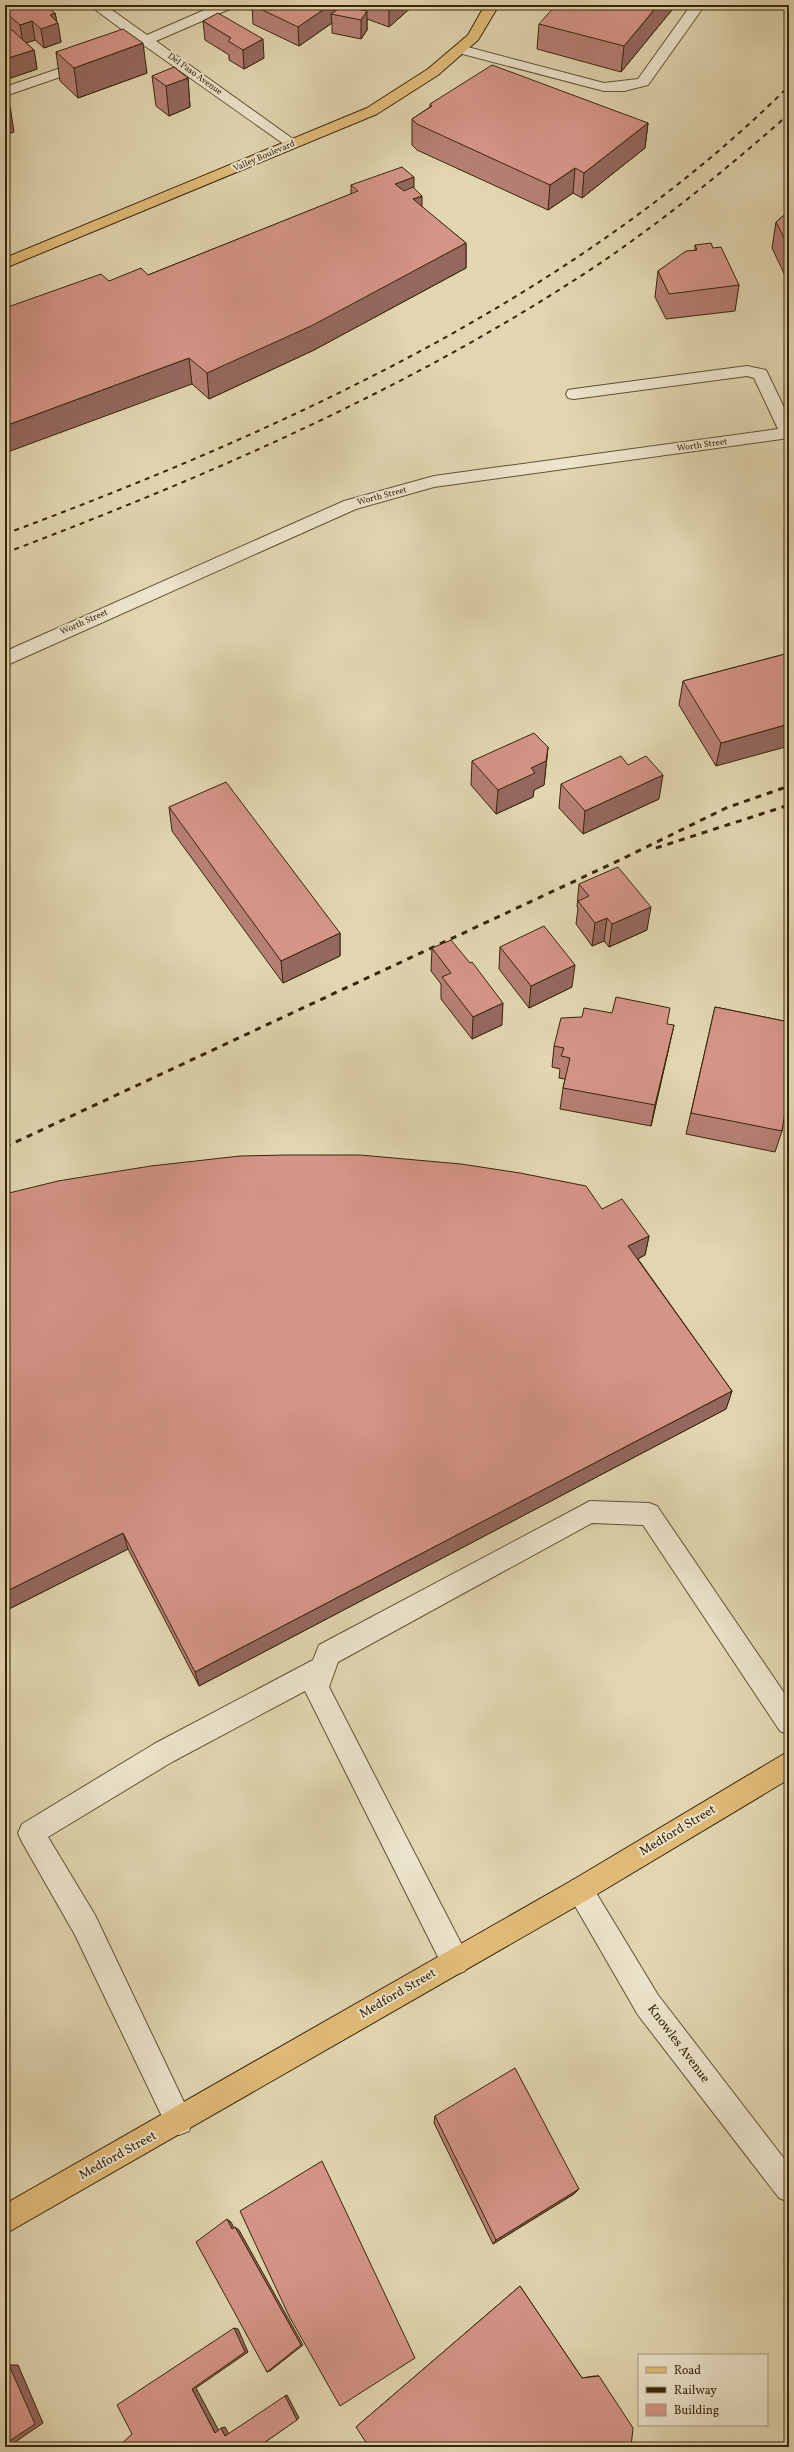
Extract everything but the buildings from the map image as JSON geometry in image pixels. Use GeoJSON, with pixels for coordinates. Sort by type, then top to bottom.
{"type":"FeatureCollection","features":[{"type":"Feature","properties":{"kind":"main road","name":"Valley Boulevard"},"geometry":{"type":"LineString","coordinates":[[5,263],[154,203],[372,111],[433,72],[460,49],[473,37],[492,5]]}},
{"type":"Feature","properties":{"kind":"main road","name":"Medford Street"},"geometry":{"type":"LineString","coordinates":[[5,2220],[580,1890],[789,1764]]}},
{"type":"Feature","properties":{"kind":"street","name":"Del Paso Avenue"},"geometry":{"type":"LineString","coordinates":[[96,5],[148,40],[293,144]]}},
{"type":"Feature","properties":{"kind":"street"},"geometry":{"type":"LineString","coordinates":[[126,48],[148,40],[227,5]]}},
{"type":"Feature","properties":{"kind":"street"},"geometry":{"type":"LineString","coordinates":[[460,49],[604,87],[630,86],[643,82],[698,5]]}},
{"type":"Feature","properties":{"kind":"street"},"geometry":{"type":"LineString","coordinates":[[5,92],[98,58]]}},
{"type":"Feature","properties":{"kind":"street"},"geometry":{"type":"LineString","coordinates":[[574,394],[747,371],[760,374],[789,433]]}},
{"type":"Feature","properties":{"kind":"street","name":"Worth Street"},"geometry":{"type":"LineString","coordinates":[[5,660],[42,641],[350,504],[434,482],[789,433]]}},
{"type":"Feature","properties":{"kind":"street"},"geometry":{"type":"LineString","coordinates":[[455,1961],[316,1688],[328,1654],[590,1512],[649,1514],[789,1722]]}},
{"type":"Feature","properties":{"kind":"street"},"geometry":{"type":"LineString","coordinates":[[179,2121],[86,1925],[31,1833],[163,1753],[323,1668]]}},
{"type":"Feature","properties":{"kind":"street","name":"Knowles Avenue"},"geometry":{"type":"LineString","coordinates":[[580,1890],[648,2005],[789,2188]]}},
{"type":"Feature","properties":{"kind":"railway"},"geometry":{"type":"LineString","coordinates":[[5,534],[110,494],[215,450],[319,403],[421,350],[521,293],[616,231],[706,162],[789,86]]}},
{"type":"Feature","properties":{"kind":"railway"},"geometry":{"type":"LineString","coordinates":[[5,553],[234,460],[309,426],[382,390],[455,351],[526,310],[596,266],[695,193],[789,114]]}},
{"type":"Feature","properties":{"kind":"railway"},"geometry":{"type":"LineString","coordinates":[[5,1147],[622,859],[726,808],[789,786]]}},
{"type":"Feature","properties":{"kind":"railway"},"geometry":{"type":"LineString","coordinates":[[656,848],[789,805]]}}]}
